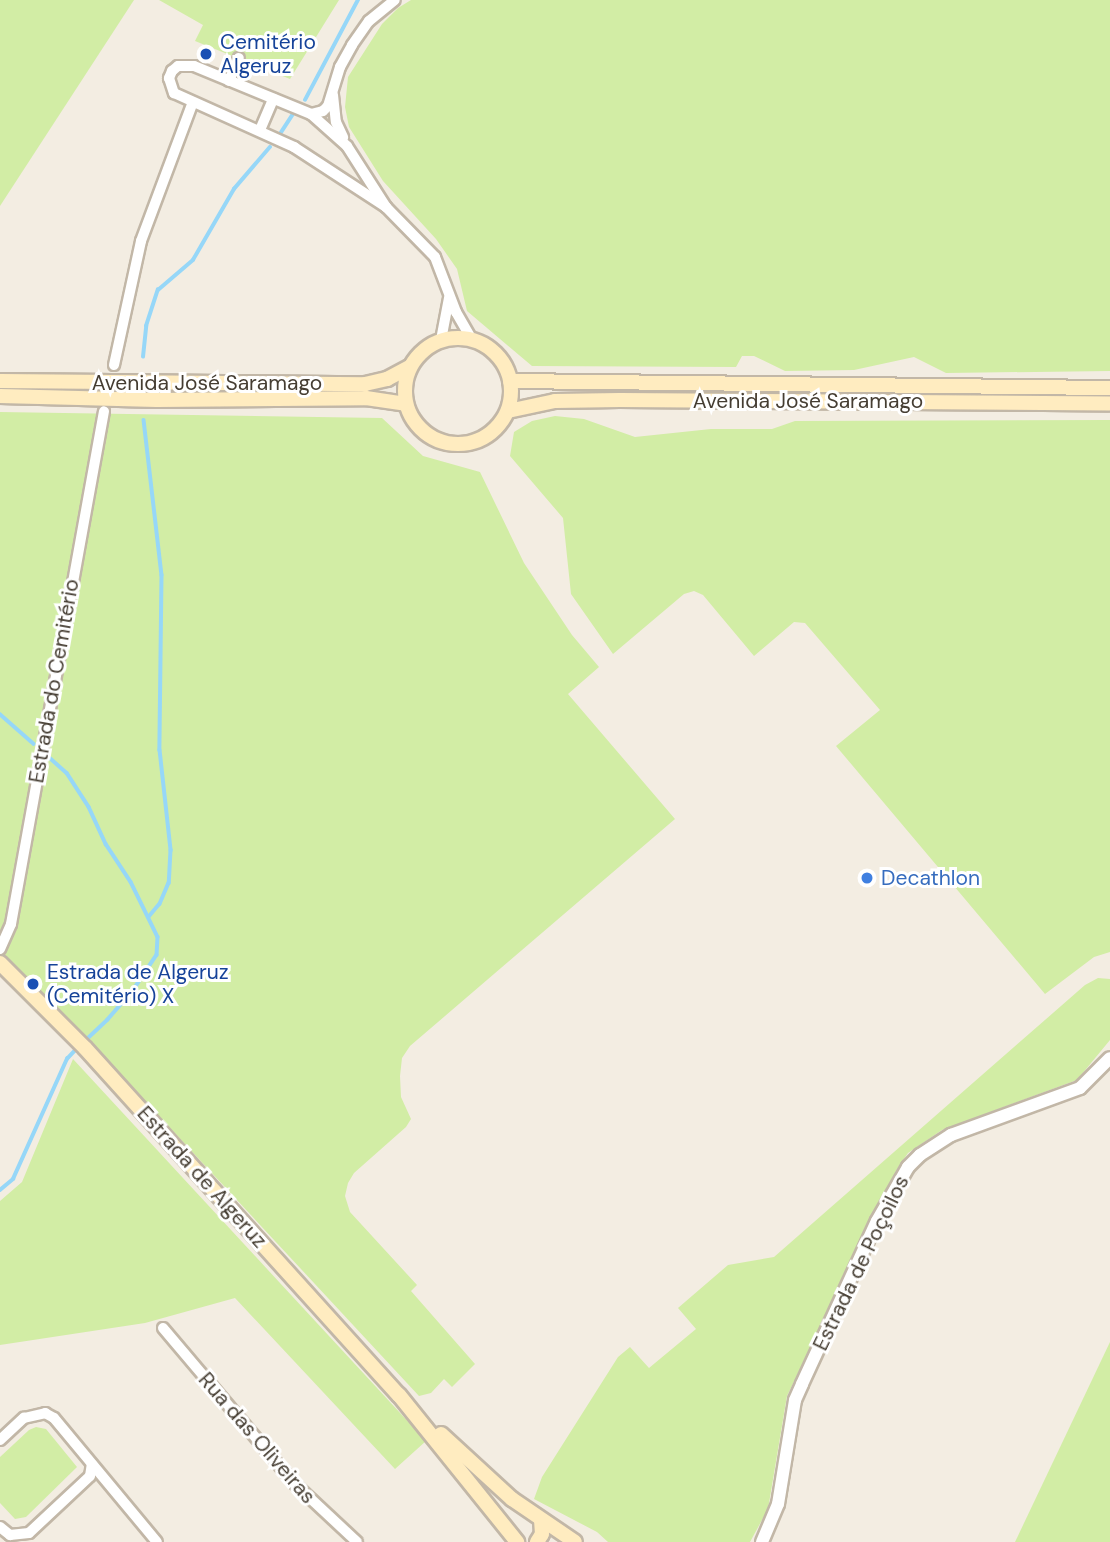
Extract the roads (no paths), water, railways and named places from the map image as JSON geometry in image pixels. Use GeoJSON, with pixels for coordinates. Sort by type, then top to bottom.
{"type":"FeatureCollection","features":[{"type":"Feature","properties":{"kind":"main road"},"geometry":{"type":"LineString","coordinates":[[410,367],[404,392],[406,404],[413,420],[424,433],[455,445],[485,438],[497,428],[508,411],[510,381],[497,355],[472,340],[441,340]]}},
{"type":"Feature","properties":{"kind":"main road","name":"Avenida José Saramago"},"geometry":{"type":"LineString","coordinates":[[0,381],[365,384],[387,379],[410,367],[424,351],[441,340]]}},
{"type":"Feature","properties":{"kind":"main road","name":"Avenida José Saramago"},"geometry":{"type":"LineString","coordinates":[[510,381],[1110,388]]}},
{"type":"Feature","properties":{"kind":"main road","name":"Avenida José Saramago"},"geometry":{"type":"LineString","coordinates":[[0,396],[157,400],[366,398],[406,404]]}},
{"type":"Feature","properties":{"kind":"main road","name":"Avenida José Saramago"},"geometry":{"type":"LineString","coordinates":[[508,411],[555,401],[620,400],[1110,403]]}},
{"type":"Feature","properties":{"kind":"main road","name":"Estrada de Algeruz"},"geometry":{"type":"LineString","coordinates":[[0,963],[82,1044],[399,1395],[516,1541]]}},
{"type":"Feature","properties":{"kind":"main road","name":"Estrada de Algeruz"},"geometry":{"type":"LineString","coordinates":[[399,1395],[512,1499],[575,1542]]}},
{"type":"Feature","properties":{"kind":"main road","name":"Estrada de Algeruz"},"geometry":{"type":"LineString","coordinates":[[516,1541],[511,1525],[519,1516],[539,1519]]}},
{"type":"Feature","properties":{"kind":"main road"},"geometry":{"type":"LineString","coordinates":[[537,1542],[542,1534],[539,1519]]}},
{"type":"Feature","properties":{"kind":"street"},"geometry":{"type":"LineString","coordinates":[[311,114],[323,111],[332,95],[340,67],[369,21],[395,0]]}},
{"type":"Feature","properties":{"kind":"street"},"geometry":{"type":"LineString","coordinates":[[229,81],[239,58]]}},
{"type":"Feature","properties":{"kind":"street"},"geometry":{"type":"LineString","coordinates":[[347,146],[311,114],[194,65],[178,66],[172,71],[170,86],[174,93],[293,147],[386,207],[428,246],[442,268],[463,327],[472,340]]}},
{"type":"Feature","properties":{"kind":"street"},"geometry":{"type":"LineString","coordinates":[[332,95],[336,122],[347,146],[386,207]]}},
{"type":"Feature","properties":{"kind":"street"},"geometry":{"type":"LineString","coordinates":[[260,130],[273,99]]}},
{"type":"Feature","properties":{"kind":"street"},"geometry":{"type":"LineString","coordinates":[[114,365],[141,242],[192,102]]}},
{"type":"Feature","properties":{"kind":"street"},"geometry":{"type":"LineString","coordinates":[[441,340],[450,295]]}},
{"type":"Feature","properties":{"kind":"street","name":"Estrada do Cemitério"},"geometry":{"type":"LineString","coordinates":[[0,949],[11,923],[104,411]]}},
{"type":"Feature","properties":{"kind":"street","name":"Estrada de Poçoilos"},"geometry":{"type":"LineString","coordinates":[[762,1542],[778,1504],[795,1400],[877,1221],[908,1167],[920,1155],[951,1135],[1080,1088],[1110,1058]]}},
{"type":"Feature","properties":{"kind":"street","name":"Rua das Oliveiras"},"geometry":{"type":"LineString","coordinates":[[163,1328],[294,1483],[357,1542]]}},
{"type":"Feature","properties":{"kind":"street"},"geometry":{"type":"LineString","coordinates":[[0,1440],[24,1418],[45,1413],[54,1418],[157,1542]]}},
{"type":"Feature","properties":{"kind":"street"},"geometry":{"type":"LineString","coordinates":[[0,1527],[10,1535],[29,1533],[90,1476],[92,1464]]}},
{"type":"Feature","properties":{"kind":"waterway"},"geometry":{"type":"LineString","coordinates":[[305,100],[358,0]]}},
{"type":"Feature","properties":{"kind":"waterway"},"geometry":{"type":"LineString","coordinates":[[280,134],[293,114]]}},
{"type":"Feature","properties":{"kind":"waterway"},"geometry":{"type":"LineString","coordinates":[[143,357],[146,326],[158,290],[193,260],[234,189],[270,147]]}},
{"type":"Feature","properties":{"kind":"waterway"},"geometry":{"type":"LineString","coordinates":[[144,420],[162,575],[160,750],[171,850],[169,883],[160,904],[149,917]]}},
{"type":"Feature","properties":{"kind":"waterway"},"geometry":{"type":"LineString","coordinates":[[0,714],[34,744]]}},
{"type":"Feature","properties":{"kind":"waterway"},"geometry":{"type":"LineString","coordinates":[[49,757],[67,773],[89,807],[106,844],[131,882],[158,937],[157,955],[133,991],[84,1042]]}},
{"type":"Feature","properties":{"kind":"waterway"},"geometry":{"type":"LineString","coordinates":[[0,1190],[13,1179],[67,1059],[78,1047]]}},
{"type":"Feature","properties":{"kind":"place","name":"Cemitério Algeruz"},"geometry":{"type":"Point","coordinates":[206,54]}},
{"type":"Feature","properties":{"kind":"place","name":"Decathlon"},"geometry":{"type":"Point","coordinates":[867,878]}},
{"type":"Feature","properties":{"kind":"place","name":"Estrada de Algeruz (Cemitério) X"},"geometry":{"type":"Point","coordinates":[33,984]}}]}
